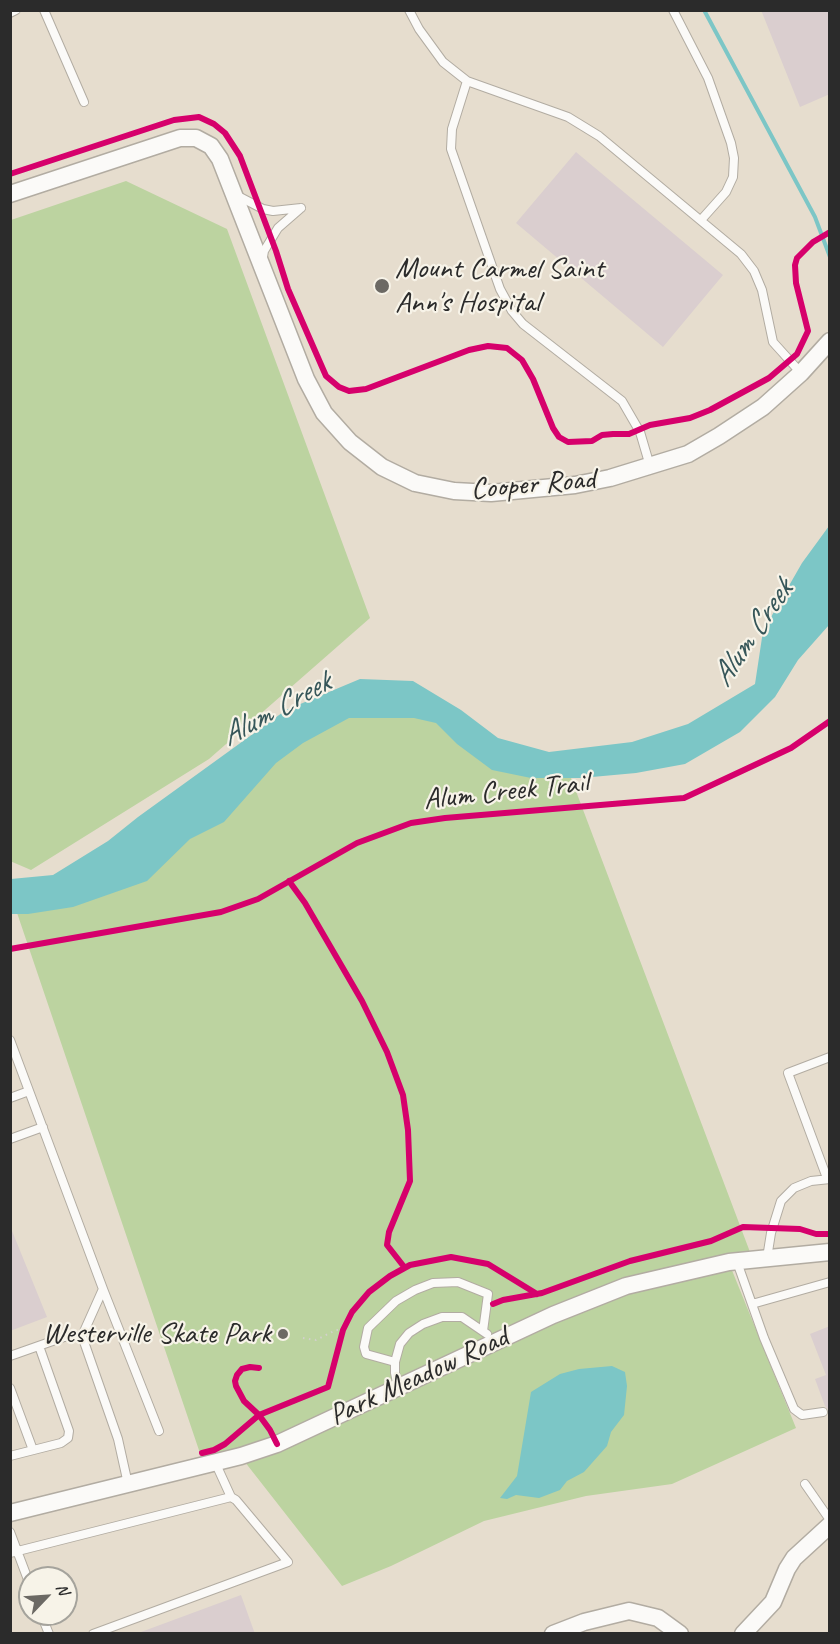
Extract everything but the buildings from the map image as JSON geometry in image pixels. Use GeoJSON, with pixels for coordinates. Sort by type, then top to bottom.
{"type":"FeatureCollection","features":[{"type":"Feature","properties":{"kind":"street","name":"Cooper Road"},"geometry":{"type":"LineString","coordinates":[[10,194],[180,138],[196,138],[211,146],[220,159],[306,379],[324,413],[350,442],[382,467],[415,483],[454,491],[491,493],[575,485],[610,478],[688,454],[763,406],[801,373],[830,341]]}},
{"type":"Feature","properties":{"kind":"street","name":"Park Meadow Road"},"geometry":{"type":"LineString","coordinates":[[10,1513],[241,1456],[277,1443],[398,1387],[490,1336],[553,1315],[626,1286],[737,1262],[830,1252]]}},
{"type":"Feature","properties":{"kind":"street"},"geometry":{"type":"LineString","coordinates":[[743,1634],[773,1602],[794,1558],[830,1525]]}},
{"type":"Feature","properties":{"kind":"street"},"geometry":{"type":"LineString","coordinates":[[553,1634],[584,1622],[629,1611],[658,1618],[681,1634]]}},
{"type":"Feature","properties":{"kind":"lane"},"geometry":{"type":"LineString","coordinates":[[10,13],[16,10]]}},
{"type":"Feature","properties":{"kind":"lane"},"geometry":{"type":"LineString","coordinates":[[45,10],[84,102]]}},
{"type":"Feature","properties":{"kind":"lane"},"geometry":{"type":"LineString","coordinates":[[409,10],[419,29],[443,62],[467,81],[568,117],[599,136],[741,254],[754,272],[762,290],[773,342],[801,373]]}},
{"type":"Feature","properties":{"kind":"lane"},"geometry":{"type":"LineString","coordinates":[[673,10],[708,78],[734,158],[733,177],[726,192],[701,220]]}},
{"type":"Feature","properties":{"kind":"lane"},"geometry":{"type":"LineString","coordinates":[[467,81],[452,129],[451,149],[500,289],[512,311],[523,324],[622,401],[640,432],[650,466]]}},
{"type":"Feature","properties":{"kind":"lane"},"geometry":{"type":"LineString","coordinates":[[233,193],[263,209],[301,208],[278,228],[264,251],[262,265]]}},
{"type":"Feature","properties":{"kind":"lane"},"geometry":{"type":"LineString","coordinates":[[10,1040],[13,1056],[29,1091],[159,1431]]}},
{"type":"Feature","properties":{"kind":"lane"},"geometry":{"type":"LineString","coordinates":[[767,1258],[771,1233],[781,1201],[794,1188],[811,1181],[828,1178],[788,1073],[830,1057]]}},
{"type":"Feature","properties":{"kind":"lane"},"geometry":{"type":"LineString","coordinates":[[10,1098],[29,1091]]}},
{"type":"Feature","properties":{"kind":"lane"},"geometry":{"type":"LineString","coordinates":[[10,1139],[43,1127]]}},
{"type":"Feature","properties":{"kind":"lane"},"geometry":{"type":"LineString","coordinates":[[737,1262],[794,1409],[802,1415],[823,1412]]}},
{"type":"Feature","properties":{"kind":"lane"},"geometry":{"type":"LineString","coordinates":[[394,1362],[366,1354],[364,1347],[368,1328],[396,1301],[433,1283],[458,1282],[488,1293],[490,1336]]}},
{"type":"Feature","properties":{"kind":"lane"},"geometry":{"type":"LineString","coordinates":[[752,1304],[830,1282]]}},
{"type":"Feature","properties":{"kind":"lane"},"geometry":{"type":"LineString","coordinates":[[103,1289],[81,1336],[118,1439],[128,1484]]}},
{"type":"Feature","properties":{"kind":"lane"},"geometry":{"type":"LineString","coordinates":[[398,1387],[394,1362],[400,1344],[409,1333],[423,1324],[442,1317],[462,1317],[490,1336]]}},
{"type":"Feature","properties":{"kind":"lane"},"geometry":{"type":"LineString","coordinates":[[10,1356],[64,1337],[81,1336]]}},
{"type":"Feature","properties":{"kind":"lane"},"geometry":{"type":"LineString","coordinates":[[10,1456],[61,1443],[68,1438],[69,1431],[39,1346]]}},
{"type":"Feature","properties":{"kind":"lane"},"geometry":{"type":"LineString","coordinates":[[10,1388],[33,1450]]}},
{"type":"Feature","properties":{"kind":"lane"},"geometry":{"type":"LineString","coordinates":[[93,1634],[288,1563],[236,1500],[231,1497],[215,1462]]}},
{"type":"Feature","properties":{"kind":"lane"},"geometry":{"type":"LineString","coordinates":[[805,1484],[830,1520]]}},
{"type":"Feature","properties":{"kind":"lane"},"geometry":{"type":"LineString","coordinates":[[14,1552],[231,1497]]}},
{"type":"Feature","properties":{"kind":"lane"},"geometry":{"type":"LineString","coordinates":[[10,1532],[14,1552],[21,1566]]}},
{"type":"Feature","properties":{"kind":"path"},"geometry":{"type":"LineString","coordinates":[[340,1342],[348,1321]]}},
{"type":"Feature","properties":{"kind":"path"},"geometry":{"type":"LineString","coordinates":[[303,1338],[316,1340],[336,1330],[343,1330]]}},
{"type":"Feature","properties":{"kind":"green space"},"geometry":{"type":"Polygon","coordinates":[[[126,181],[227,229],[370,618],[209,759],[31,870],[10,861],[11,220],[126,181]]]}},
{"type":"Feature","properties":{"kind":"green space"},"geometry":{"type":"Polygon","coordinates":[[[425,700],[499,752],[565,762],[753,1260],[729,1263],[796,1428],[672,1484],[586,1496],[484,1521],[391,1566],[342,1586],[241,1457],[204,1465],[13,901],[348,703],[425,700]]]}},
{"type":"Feature","properties":{"kind":"water"},"geometry":{"type":"Polygon","coordinates":[[[829,526],[829,625],[798,660],[775,697],[740,732],[685,764],[636,773],[581,778],[531,778],[492,770],[457,744],[436,723],[414,718],[349,718],[303,743],[276,763],[224,822],[190,839],[147,881],[73,907],[28,914],[11,914],[11,879],[53,875],[108,841],[286,710],[360,679],[413,681],[461,710],[498,738],[549,752],[632,742],[688,724],[755,684],[763,631],[802,563],[829,526]]]}},
{"type":"Feature","properties":{"kind":"water"},"geometry":{"type":"Polygon","coordinates":[[[612,1366],[625,1372],[627,1386],[624,1415],[611,1432],[607,1446],[584,1472],[567,1481],[560,1490],[539,1498],[516,1495],[507,1499],[500,1498],[517,1476],[531,1392],[560,1374],[579,1369],[612,1366]]]}},
{"type":"Feature","properties":{"kind":"waterway"},"geometry":{"type":"LineString","coordinates":[[704,10],[815,217],[830,257]]}},
{"type":"Feature","properties":{"kind":"cycle path"},"geometry":{"type":"LineString","coordinates":[[10,174],[174,120],[199,117],[214,124],[225,133],[240,156],[288,289],[326,376],[339,387],[349,391],[366,389],[469,350],[488,346],[507,348],[522,360],[533,379],[553,428],[559,437],[568,442],[592,441],[602,435],[629,434],[650,425],[690,418],[710,410],[769,378],[797,354],[808,331],[796,283],[797,258],[813,242],[830,232]]}},
{"type":"Feature","properties":{"kind":"cycle path","name":"Alum Creek Trail"},"geometry":{"type":"LineString","coordinates":[[10,949],[221,912],[258,899],[357,843],[411,823],[445,818],[684,798],[791,748],[830,721]]}},
{"type":"Feature","properties":{"kind":"cycle path"},"geometry":{"type":"LineString","coordinates":[[289,881],[305,903],[362,1001],[387,1052],[403,1095],[408,1130],[410,1181],[389,1232],[387,1245],[405,1268]]}},
{"type":"Feature","properties":{"kind":"cycle path"},"geometry":{"type":"LineString","coordinates":[[493,1304],[542,1293],[630,1261],[711,1241],[743,1227],[800,1229],[816,1234],[830,1234]]}},
{"type":"Feature","properties":{"kind":"cycle path"},"geometry":{"type":"LineString","coordinates":[[202,1453],[225,1444],[259,1415],[328,1387],[343,1330],[352,1312],[369,1292],[390,1276],[410,1265],[451,1257],[488,1264],[537,1294]]}},
{"type":"Feature","properties":{"kind":"cycle path"},"geometry":{"type":"LineString","coordinates":[[259,1368],[242,1369],[237,1375],[236,1386],[244,1401],[259,1415],[270,1430],[277,1444]]}},
{"type":"Feature","properties":{"kind":"place","name":"Mount Carmel Saint Ann's Hospital"},"geometry":{"type":"Point","coordinates":[382,286]}},
{"type":"Feature","properties":{"kind":"place","name":"Westerville Skate Park"},"geometry":{"type":"Point","coordinates":[283,1334]}},
{"type":"Feature","properties":{"kind":"water label","name":"Alum Creek"},"geometry":{"type":"Point","coordinates":[753,634]}},
{"type":"Feature","properties":{"kind":"water label","name":"Alum Creek"},"geometry":{"type":"Point","coordinates":[276,710]}}]}
